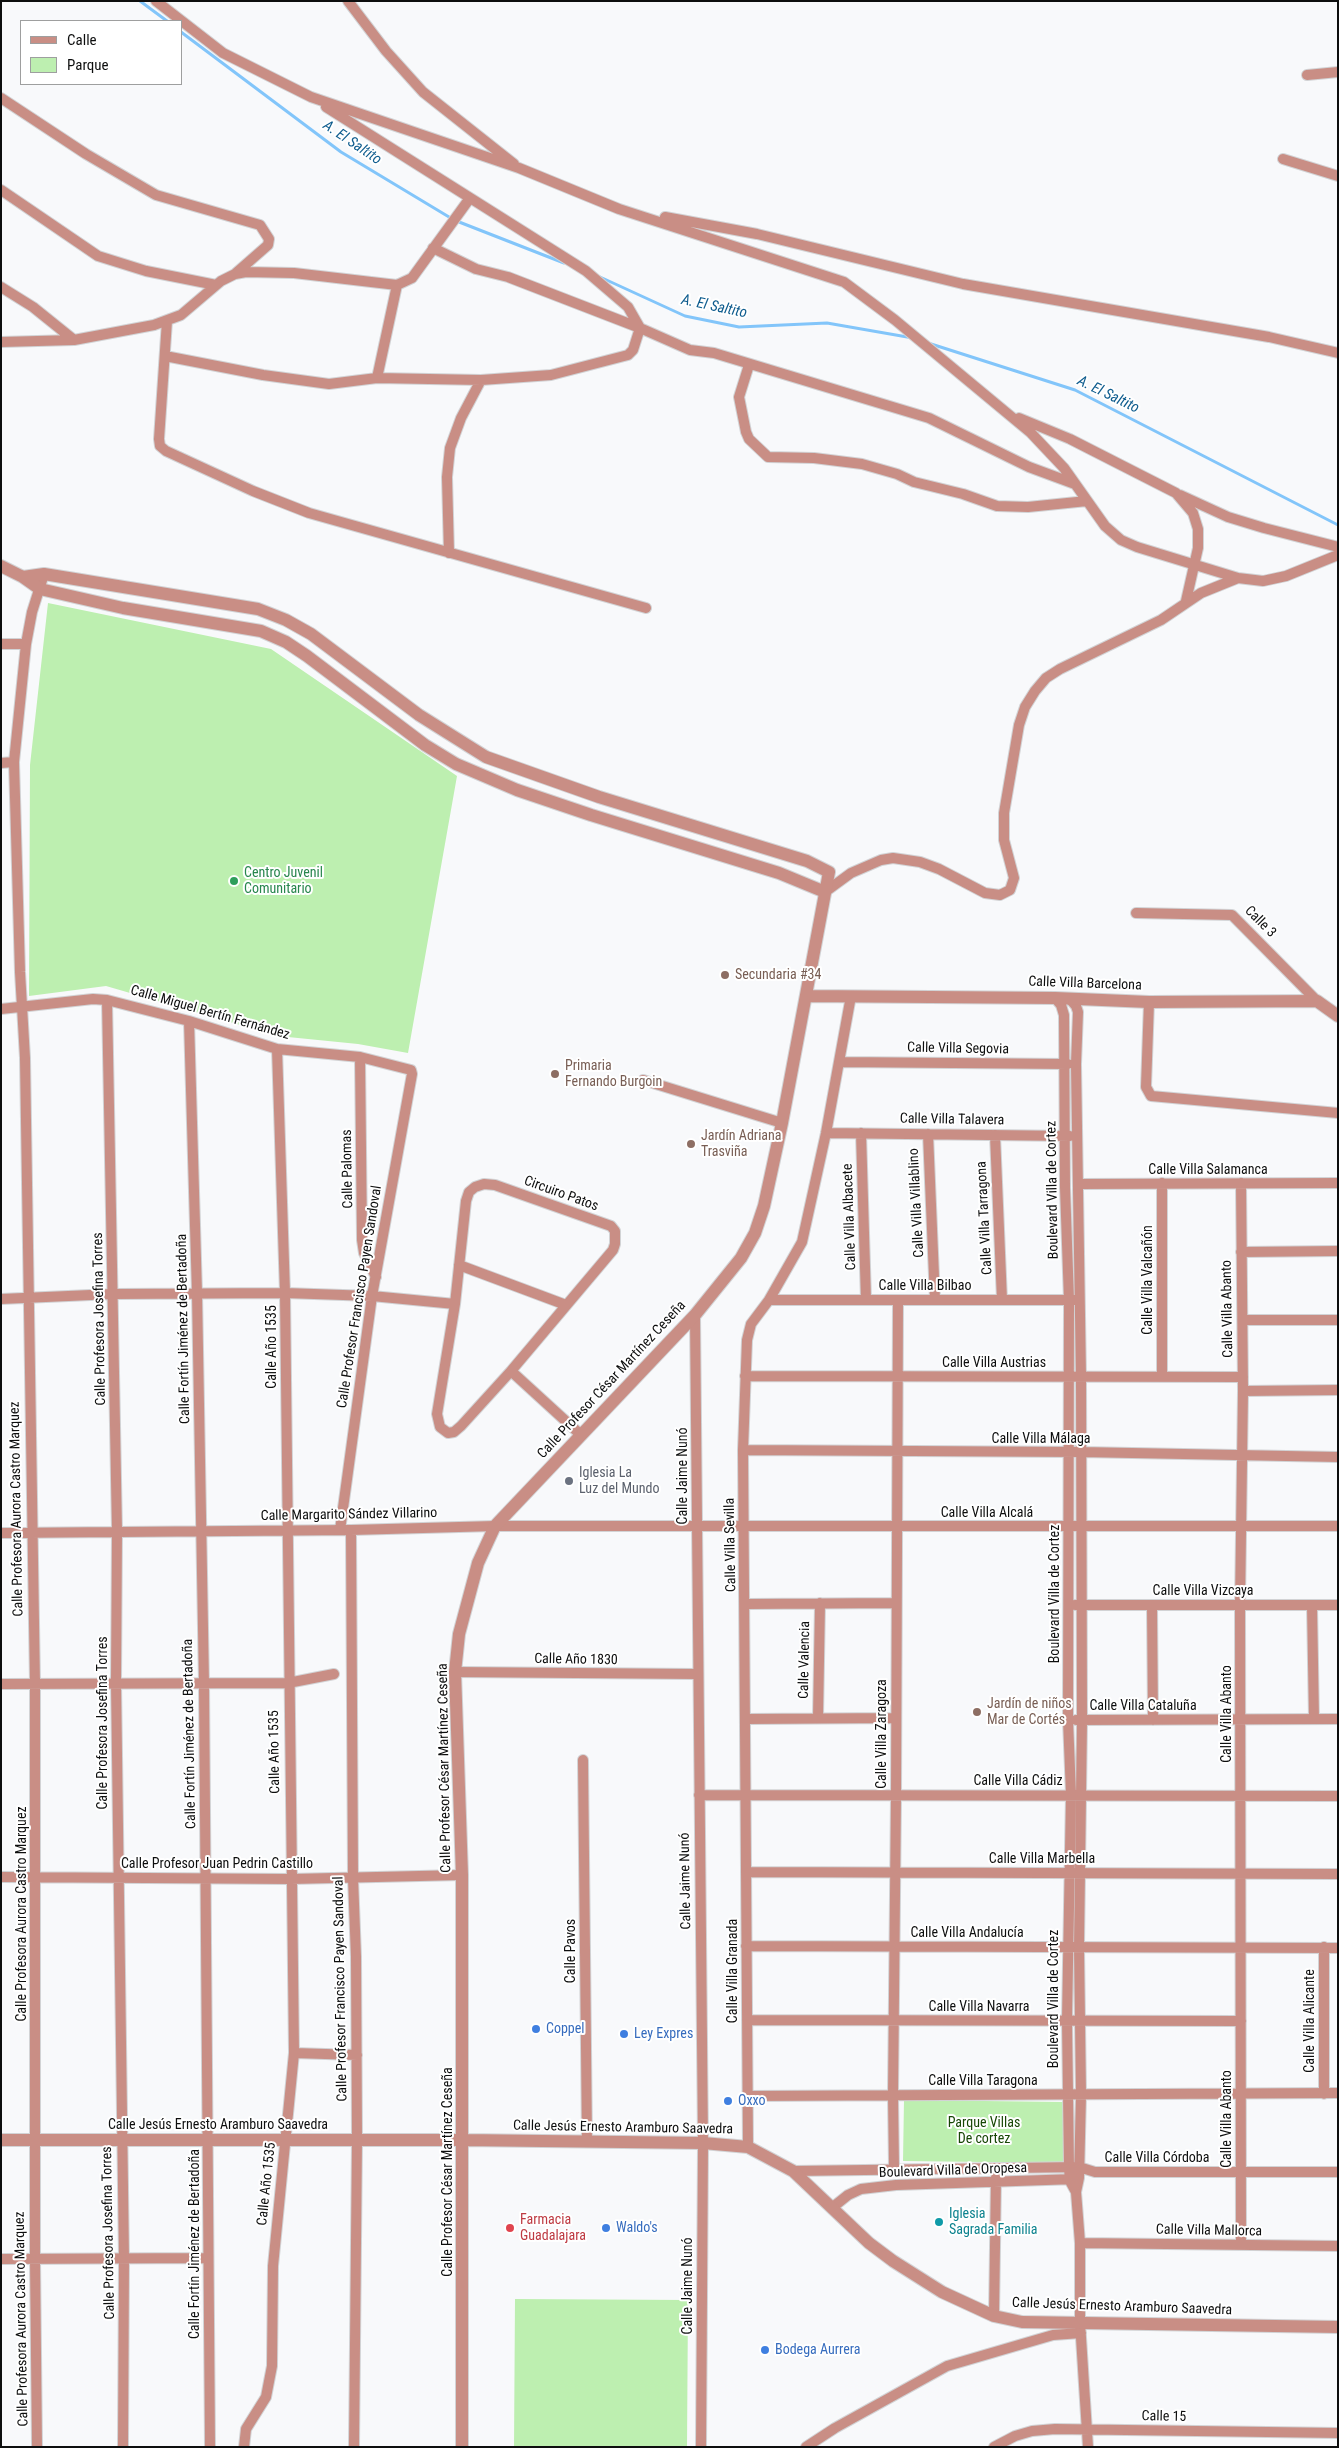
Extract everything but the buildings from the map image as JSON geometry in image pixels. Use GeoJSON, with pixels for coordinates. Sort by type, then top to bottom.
{"type":"FeatureCollection","features":[{"type":"Feature","properties":{"kind":"street"},"geometry":{"type":"LineString","coordinates":[[156,1],[180,20]]}},
{"type":"Feature","properties":{"kind":"street"},"geometry":{"type":"LineString","coordinates":[[348,1],[386,51],[423,92],[519,168]]}},
{"type":"Feature","properties":{"kind":"street"},"geometry":{"type":"LineString","coordinates":[[165,356],[263,375],[329,384],[377,378],[481,380],[551,375],[628,355],[633,350],[640,328],[628,307],[586,271],[311,97],[223,53],[182,21]]}},
{"type":"Feature","properties":{"kind":"street"},"geometry":{"type":"LineString","coordinates":[[1306,75],[1338,72]]}},
{"type":"Feature","properties":{"kind":"street"},"geometry":{"type":"LineString","coordinates":[[311,97],[519,168],[619,208],[844,282],[895,320],[1008,413],[1049,450],[1076,484],[1104,526],[1121,540],[1157,554],[1238,578],[1263,581],[1286,576],[1338,555]]}},
{"type":"Feature","properties":{"kind":"street"},"geometry":{"type":"LineString","coordinates":[[1,98],[86,154],[156,195],[260,225],[269,239],[268,245],[235,274],[216,285],[181,315],[167,321],[140,329],[74,340],[1,342]]}},
{"type":"Feature","properties":{"kind":"street"},"geometry":{"type":"LineString","coordinates":[[1282,159],[1338,176]]}},
{"type":"Feature","properties":{"kind":"street"},"geometry":{"type":"LineString","coordinates":[[1,190],[98,256],[146,271],[216,285]]}},
{"type":"Feature","properties":{"kind":"street"},"geometry":{"type":"LineString","coordinates":[[235,274],[294,273],[398,285],[412,278],[470,198]]}},
{"type":"Feature","properties":{"kind":"street"},"geometry":{"type":"LineString","coordinates":[[619,208],[757,234],[963,284],[1269,337],[1338,353]]}},
{"type":"Feature","properties":{"kind":"street"},"geometry":{"type":"LineString","coordinates":[[433,248],[476,270],[508,277],[640,328],[690,350],[714,353],[928,418],[1029,467],[1076,484]]}},
{"type":"Feature","properties":{"kind":"street"},"geometry":{"type":"LineString","coordinates":[[377,378],[398,285]]}},
{"type":"Feature","properties":{"kind":"street"},"geometry":{"type":"LineString","coordinates":[[1,287],[33,307],[74,340]]}},
{"type":"Feature","properties":{"kind":"street"},"geometry":{"type":"LineString","coordinates":[[167,321],[160,438],[163,449],[253,491],[309,513],[646,608]]}},
{"type":"Feature","properties":{"kind":"street"},"geometry":{"type":"LineString","coordinates":[[749,365],[739,397],[746,432],[749,439],[768,457],[842,460],[872,466],[914,482],[963,494],[997,506],[1087,502]]}},
{"type":"Feature","properties":{"kind":"street"},"geometry":{"type":"LineString","coordinates":[[449,554],[447,477],[450,448],[461,418],[481,380]]}},
{"type":"Feature","properties":{"kind":"street"},"geometry":{"type":"LineString","coordinates":[[1008,413],[1070,439],[1228,517],[1338,547]]}},
{"type":"Feature","properties":{"kind":"street"},"geometry":{"type":"LineString","coordinates":[[1176,493],[1193,513],[1198,529],[1198,548],[1186,601]]}},
{"type":"Feature","properties":{"kind":"street"},"geometry":{"type":"LineString","coordinates":[[1,566],[40,588],[124,608],[262,631],[286,642],[307,656],[425,745],[456,764],[517,790],[779,873],[825,892],[851,873],[881,860],[904,858],[939,869],[985,893],[1000,895],[1010,890],[1014,878],[1004,840],[1004,813],[1019,725],[1030,699],[1046,678],[1060,669],[1161,620],[1186,601],[1238,578]]}},
{"type":"Feature","properties":{"kind":"street"},"geometry":{"type":"LineString","coordinates":[[22,577],[44,574],[258,609],[286,620],[310,634],[442,731],[486,757],[599,797],[807,861],[829,872],[851,873]]}},
{"type":"Feature","properties":{"kind":"street","name":"Calle Profesora Aurora Castro Marquez"},"geometry":{"type":"LineString","coordinates":[[37,2447],[35,2259],[35,1684],[22,1008],[14,762],[26,644],[32,612],[44,574]]}},
{"type":"Feature","properties":{"kind":"street"},"geometry":{"type":"LineString","coordinates":[[1,644],[26,644]]}},
{"type":"Feature","properties":{"kind":"street"},"geometry":{"type":"LineString","coordinates":[[362,698],[376,683]]}},
{"type":"Feature","properties":{"kind":"street"},"geometry":{"type":"LineString","coordinates":[[1,763],[14,762]]}},
{"type":"Feature","properties":{"kind":"street"},"geometry":{"type":"LineString","coordinates":[[592,815],[599,797]]}},
{"type":"Feature","properties":{"kind":"street","name":"Calle Profesor César Martínez Ceseña"},"geometry":{"type":"LineString","coordinates":[[462,2447],[462,1875],[455,1672],[459,1634],[478,1563],[494,1526],[695,1315],[740,1258],[755,1232],[764,1206],[782,1123],[829,872]]}},
{"type":"Feature","properties":{"kind":"street","name":"Calle 3"},"geometry":{"type":"LineString","coordinates":[[1136,913],[1232,915],[1317,1000],[1338,1016]]}},
{"type":"Feature","properties":{"kind":"street","name":"Calle Villa Barcelona"},"geometry":{"type":"LineString","coordinates":[[806,996],[1069,998],[1149,1002],[1317,1000]]}},
{"type":"Feature","properties":{"kind":"street"},"geometry":{"type":"LineString","coordinates":[[769,1300],[802,1242],[826,1133],[851,996]]}},
{"type":"Feature","properties":{"kind":"street","name":"Boulevard Villa de Cortez"},"geometry":{"type":"LineString","coordinates":[[1055,998],[1061,1005],[1064,1015],[1063,1064],[1070,1377],[1068,1720],[1076,1795],[1080,1873],[1081,2095],[1074,2173]]}},
{"type":"Feature","properties":{"kind":"street","name":"Boulevard Villa de Cortez"},"geometry":{"type":"LineString","coordinates":[[1069,998],[1076,1006],[1078,1012],[1076,1064],[1081,1300],[1080,1527],[1082,1720],[1068,1873],[1067,2020],[1068,2095],[1080,2243],[1081,2328],[1088,2447]]}},
{"type":"Feature","properties":{"kind":"street","name":"Calle Miguel Bertín Fernández"},"geometry":{"type":"LineString","coordinates":[[1,1009],[93,999],[107,1000],[189,1021],[277,1049],[360,1057],[411,1070]]}},
{"type":"Feature","properties":{"kind":"street","name":"Calle Profesora Josefina Torres"},"geometry":{"type":"LineString","coordinates":[[107,1000],[117,1531],[116,1682],[124,2259],[123,2447]]}},
{"type":"Feature","properties":{"kind":"street"},"geometry":{"type":"LineString","coordinates":[[1149,1002],[1146,1087],[1151,1096],[1338,1113]]}},
{"type":"Feature","properties":{"kind":"street","name":"Calle Fortín Jiménez de Bertadoña"},"geometry":{"type":"LineString","coordinates":[[189,1021],[197,1293],[204,1684],[210,2447]]}},
{"type":"Feature","properties":{"kind":"street","name":"Calle Año 1535"},"geometry":{"type":"LineString","coordinates":[[244,2447],[246,2429],[266,2397],[272,2366],[272,2266],[294,2054],[290,1878],[285,1293],[277,1049]]}},
{"type":"Feature","properties":{"kind":"street","name":"Calle Palomas"},"geometry":{"type":"LineString","coordinates":[[360,1057],[362,1240],[364,1253],[376,1277]]}},
{"type":"Feature","properties":{"kind":"street","name":"Calle Villa Segovia"},"geometry":{"type":"LineString","coordinates":[[840,1062],[1076,1064]]}},
{"type":"Feature","properties":{"kind":"street","name":"Calle Profesor Francisco Payen Sandoval"},"geometry":{"type":"LineString","coordinates":[[340,1530],[372,1296],[412,1074],[411,1070]]}},
{"type":"Feature","properties":{"kind":"street"},"geometry":{"type":"LineString","coordinates":[[643,1080],[782,1123]]}},
{"type":"Feature","properties":{"kind":"street","name":"Calle Villa Talavera"},"geometry":{"type":"LineString","coordinates":[[826,1133],[1078,1136]]}},
{"type":"Feature","properties":{"kind":"street","name":"Calle Villa Albacete"},"geometry":{"type":"LineString","coordinates":[[861,1133],[866,1300]]}},
{"type":"Feature","properties":{"kind":"street","name":"Calle Villa Villablino"},"geometry":{"type":"LineString","coordinates":[[928,1134],[935,1300]]}},
{"type":"Feature","properties":{"kind":"street","name":"Calle Villa Tarragona"},"geometry":{"type":"LineString","coordinates":[[994,1134],[1002,1300]]}},
{"type":"Feature","properties":{"kind":"street","name":"Calle Villa Valcañón"},"geometry":{"type":"LineString","coordinates":[[1162,1183],[1162,1377]]}},
{"type":"Feature","properties":{"kind":"street","name":"Calle Villa Abanto"},"geometry":{"type":"LineString","coordinates":[[1241,1183],[1243,1320],[1240,1605],[1241,2245]]}},
{"type":"Feature","properties":{"kind":"street","name":"Calle Villa Salamanca"},"geometry":{"type":"LineString","coordinates":[[1079,1184],[1338,1183]]}},
{"type":"Feature","properties":{"kind":"street","name":"Circuiro Patos"},"geometry":{"type":"LineString","coordinates":[[484,1184],[495,1185],[611,1226],[616,1238],[613,1250],[511,1370],[454,1432],[442,1431],[438,1422],[438,1414],[455,1304],[466,1201],[469,1192],[475,1187],[484,1184]]}},
{"type":"Feature","properties":{"kind":"street"},"geometry":{"type":"LineString","coordinates":[[1242,1252],[1338,1251]]}},
{"type":"Feature","properties":{"kind":"street"},"geometry":{"type":"LineString","coordinates":[[459,1265],[566,1306]]}},
{"type":"Feature","properties":{"kind":"street"},"geometry":{"type":"LineString","coordinates":[[1,1299],[113,1294],[285,1293],[372,1296],[455,1304]]}},
{"type":"Feature","properties":{"kind":"street","name":"Calle Villa Bilbao"},"geometry":{"type":"LineString","coordinates":[[769,1300],[1081,1300]]}},
{"type":"Feature","properties":{"kind":"street","name":"Calle Villa Sevilla"},"geometry":{"type":"LineString","coordinates":[[745,1795],[746,1604],[743,1450],[745,1376],[748,1332],[769,1300]]}},
{"type":"Feature","properties":{"kind":"street","name":"Calle Villa Zaragoza"},"geometry":{"type":"LineString","coordinates":[[894,2168],[892,2095],[896,1872],[898,1300]]}},
{"type":"Feature","properties":{"kind":"street","name":"Calle Jaime Nunó"},"geometry":{"type":"LineString","coordinates":[[695,1315],[698,1795],[703,2143],[701,2447]]}},
{"type":"Feature","properties":{"kind":"street"},"geometry":{"type":"LineString","coordinates":[[1243,1320],[1338,1320]]}},
{"type":"Feature","properties":{"kind":"street"},"geometry":{"type":"LineString","coordinates":[[511,1370],[580,1436]]}},
{"type":"Feature","properties":{"kind":"street","name":"Calle Villa Austrias"},"geometry":{"type":"LineString","coordinates":[[745,1376],[1243,1377]]}},
{"type":"Feature","properties":{"kind":"street"},"geometry":{"type":"LineString","coordinates":[[1243,1391],[1338,1390]]}},
{"type":"Feature","properties":{"kind":"street","name":"Calle Villa Málaga"},"geometry":{"type":"LineString","coordinates":[[743,1450],[1081,1452],[1338,1457]]}},
{"type":"Feature","properties":{"kind":"street","name":"Calle Margarito Sández Villarino"},"geometry":{"type":"LineString","coordinates":[[1,1533],[201,1532],[286,1529],[351,1530],[494,1526],[697,1527]]}},
{"type":"Feature","properties":{"kind":"street","name":"Calle Villa Alcalá"},"geometry":{"type":"LineString","coordinates":[[697,1527],[1338,1526]]}},
{"type":"Feature","properties":{"kind":"street","name":"Calle Profesor Francisco Payen Sandoval"},"geometry":{"type":"LineString","coordinates":[[351,1530],[353,1878],[357,2055],[354,2447]]}},
{"type":"Feature","properties":{"kind":"street","name":"Calle Valencia"},"geometry":{"type":"LineString","coordinates":[[818,1718],[820,1603]]}},
{"type":"Feature","properties":{"kind":"street"},"geometry":{"type":"LineString","coordinates":[[746,1604],[896,1603]]}},
{"type":"Feature","properties":{"kind":"street","name":"Calle Villa Vizcaya"},"geometry":{"type":"LineString","coordinates":[[1069,1604],[1338,1605]]}},
{"type":"Feature","properties":{"kind":"street"},"geometry":{"type":"LineString","coordinates":[[1152,1605],[1153,1720]]}},
{"type":"Feature","properties":{"kind":"street"},"geometry":{"type":"LineString","coordinates":[[1312,1605],[1314,1720]]}},
{"type":"Feature","properties":{"kind":"street","name":"Calle Año 1830"},"geometry":{"type":"LineString","coordinates":[[455,1672],[697,1674]]}},
{"type":"Feature","properties":{"kind":"street"},"geometry":{"type":"LineString","coordinates":[[1,1684],[116,1682],[288,1683],[305,1678],[334,1674]]}},
{"type":"Feature","properties":{"kind":"street"},"geometry":{"type":"LineString","coordinates":[[746,1719],[896,1718]]}},
{"type":"Feature","properties":{"kind":"street","name":"Calle Villa Cataluña"},"geometry":{"type":"LineString","coordinates":[[1068,1720],[1338,1719]]}},
{"type":"Feature","properties":{"kind":"street","name":"Calle Pavos"},"geometry":{"type":"LineString","coordinates":[[583,1760],[587,2142]]}},
{"type":"Feature","properties":{"kind":"street","name":"Calle Villa Cádiz"},"geometry":{"type":"LineString","coordinates":[[698,1795],[1338,1796]]}},
{"type":"Feature","properties":{"kind":"street","name":"Calle Villa Granada"},"geometry":{"type":"LineString","coordinates":[[745,1795],[748,2147]]}},
{"type":"Feature","properties":{"kind":"street","name":"Calle Villa Marbella"},"geometry":{"type":"LineString","coordinates":[[746,1872],[1338,1874]]}},
{"type":"Feature","properties":{"kind":"street","name":"Calle Profesor Juan Pedrin Castillo"},"geometry":{"type":"LineString","coordinates":[[1,1877],[353,1878],[462,1875]]}},
{"type":"Feature","properties":{"kind":"street","name":"Calle Villa Andalucía"},"geometry":{"type":"LineString","coordinates":[[746,1946],[1338,1948]]}},
{"type":"Feature","properties":{"kind":"street","name":"Calle Villa Alicante"},"geometry":{"type":"LineString","coordinates":[[1324,1948],[1324,2094]]}},
{"type":"Feature","properties":{"kind":"street","name":"Calle Villa Navarra"},"geometry":{"type":"LineString","coordinates":[[747,2020],[1241,2021]]}},
{"type":"Feature","properties":{"kind":"street"},"geometry":{"type":"LineString","coordinates":[[294,2054],[357,2055]]}},
{"type":"Feature","properties":{"kind":"street","name":"Calle Villa Taragona"},"geometry":{"type":"LineString","coordinates":[[748,2096],[1338,2094]]}},
{"type":"Feature","properties":{"kind":"street","name":"Calle Jesús Ernesto Aramburo Saavedra"},"geometry":{"type":"LineString","coordinates":[[1,2140],[209,2141],[357,2139],[703,2143],[748,2147],[793,2171],[869,2243],[893,2261],[942,2292],[994,2316],[1022,2322],[1081,2328],[1338,2327]]}},
{"type":"Feature","properties":{"kind":"street","name":"Boulevard Villa de Oropesa"},"geometry":{"type":"LineString","coordinates":[[793,2171],[894,2168],[996,2168],[1074,2173]]}},
{"type":"Feature","properties":{"kind":"street"},"geometry":{"type":"LineString","coordinates":[[994,2316],[996,2168]]}},
{"type":"Feature","properties":{"kind":"street","name":"Calle Villa Córdoba"},"geometry":{"type":"LineString","coordinates":[[1074,2173],[1338,2172]]}},
{"type":"Feature","properties":{"kind":"street","name":"Boulevard Villa de Oropesa"},"geometry":{"type":"LineString","coordinates":[[833,2207],[848,2195],[861,2189],[896,2185],[996,2182],[1074,2173]]}},
{"type":"Feature","properties":{"kind":"street","name":"Calle Villa Mallorca"},"geometry":{"type":"LineString","coordinates":[[1080,2243],[1338,2246]]}},
{"type":"Feature","properties":{"kind":"street"},"geometry":{"type":"LineString","coordinates":[[1,2259],[208,2258]]}},
{"type":"Feature","properties":{"kind":"street"},"geometry":{"type":"LineString","coordinates":[[806,2447],[835,2428],[947,2366],[1081,2328]]}},
{"type":"Feature","properties":{"kind":"street","name":"Calle 15"},"geometry":{"type":"LineString","coordinates":[[994,2447],[1015,2436],[1032,2431],[1055,2429],[1338,2433]]}},
{"type":"Feature","properties":{"kind":"green space","name":"Centro Juvenil Comunitario"},"geometry":{"type":"Polygon","coordinates":[[[48,603],[271,649],[457,776],[408,1053],[358,1044],[278,1036],[106,986],[29,996],[30,765],[48,603]]]}},
{"type":"Feature","properties":{"kind":"green space","name":"Parque Villas De cortez"},"geometry":{"type":"Polygon","coordinates":[[[904,2100],[1065,2102],[1064,2163],[903,2161],[904,2100]]]}},
{"type":"Feature","properties":{"kind":"green space"},"geometry":{"type":"Polygon","coordinates":[[[515,2299],[688,2300],[687,2447],[514,2447],[515,2299]]]}},
{"type":"Feature","properties":{"kind":"waterway","name":"A. El Saltito"},"geometry":{"type":"LineString","coordinates":[[140,1],[166,20]]}},
{"type":"Feature","properties":{"kind":"waterway","name":"A. El Saltito"},"geometry":{"type":"LineString","coordinates":[[182,33],[341,152],[454,220],[564,263]]}},
{"type":"Feature","properties":{"kind":"waterway","name":"A. El Saltito"},"geometry":{"type":"LineString","coordinates":[[600,277],[685,316],[739,327],[827,323],[913,338]]}},
{"type":"Feature","properties":{"kind":"waterway","name":"A. El Saltito"},"geometry":{"type":"LineString","coordinates":[[928,343],[1075,390],[1338,525]]}},
{"type":"Feature","properties":{"kind":"place","name":"Centro Juvenil Comunitario"},"geometry":{"type":"Point","coordinates":[234,881]}},
{"type":"Feature","properties":{"kind":"place","name":"Secundaria #34"},"geometry":{"type":"Point","coordinates":[725,975]}},
{"type":"Feature","properties":{"kind":"place","name":"Primaria Fernando Burgoin"},"geometry":{"type":"Point","coordinates":[555,1074]}},
{"type":"Feature","properties":{"kind":"place","name":"Jardín Adriana Trasviña"},"geometry":{"type":"Point","coordinates":[691,1144]}},
{"type":"Feature","properties":{"kind":"place","name":"Iglesia La Luz del Mundo"},"geometry":{"type":"Point","coordinates":[569,1481]}},
{"type":"Feature","properties":{"kind":"place","name":"Jardín de niños Mar de Cortés"},"geometry":{"type":"Point","coordinates":[977,1712]}},
{"type":"Feature","properties":{"kind":"place","name":"Coppel"},"geometry":{"type":"Point","coordinates":[536,2029]}},
{"type":"Feature","properties":{"kind":"place","name":"Ley Expres"},"geometry":{"type":"Point","coordinates":[624,2034]}},
{"type":"Feature","properties":{"kind":"place","name":"Oxxo"},"geometry":{"type":"Point","coordinates":[728,2101]}},
{"type":"Feature","properties":{"kind":"place","name":"Iglesia Sagrada Familia"},"geometry":{"type":"Point","coordinates":[939,2222]}},
{"type":"Feature","properties":{"kind":"place","name":"Farmacia Guadalajara"},"geometry":{"type":"Point","coordinates":[510,2228]}},
{"type":"Feature","properties":{"kind":"place","name":"Waldo's"},"geometry":{"type":"Point","coordinates":[606,2228]}},
{"type":"Feature","properties":{"kind":"place","name":"Bodega Aurrera"},"geometry":{"type":"Point","coordinates":[765,2350]}}]}
